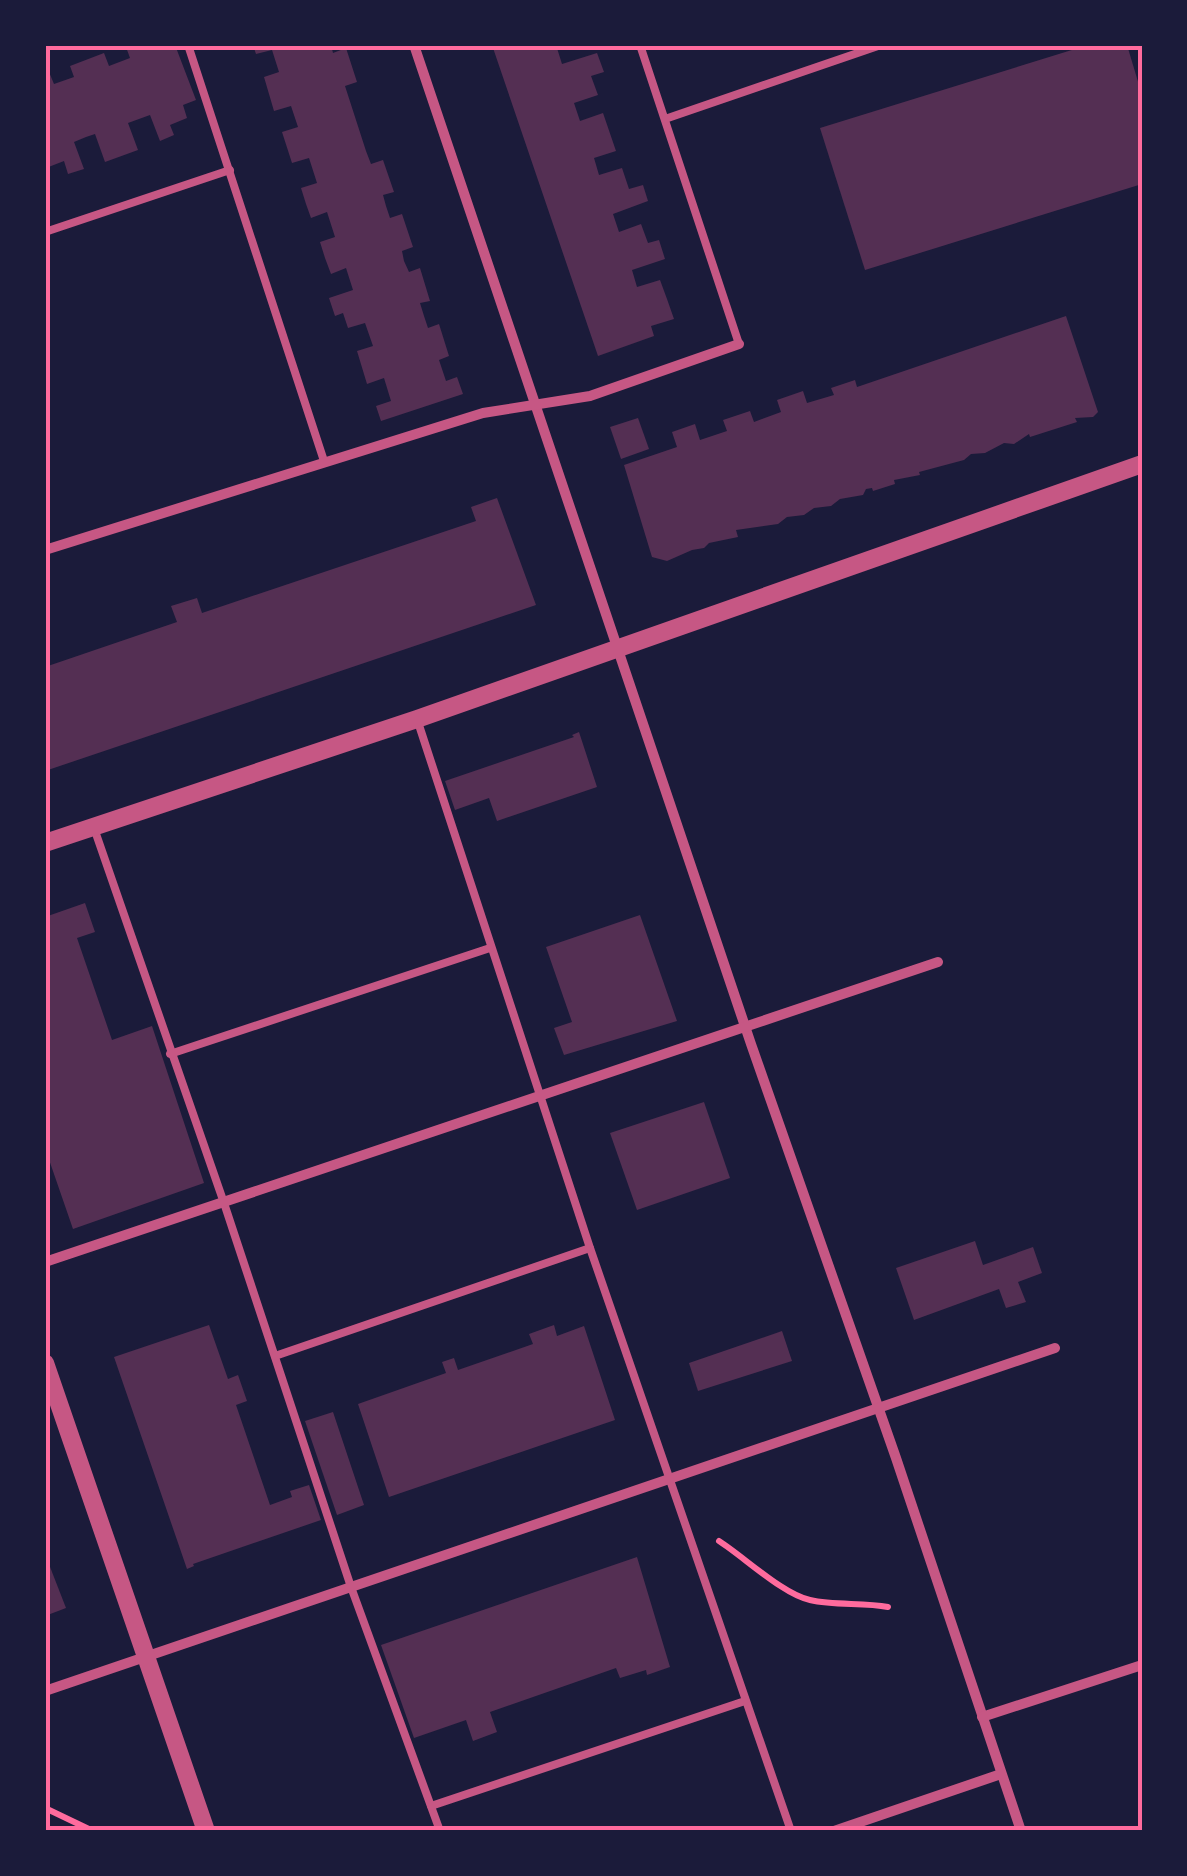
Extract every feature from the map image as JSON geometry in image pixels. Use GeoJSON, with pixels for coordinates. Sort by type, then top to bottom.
{"type":"FeatureCollection","features":[{"type":"Feature","properties":{"kind":"street"},"geometry":{"type":"LineString","coordinates":[[414,45],[1021,1831]]}},
{"type":"Feature","properties":{"kind":"street"},"geometry":{"type":"LineString","coordinates":[[45,550],[483,413],[590,396],[739,344]]}},
{"type":"Feature","properties":{"kind":"street"},"geometry":{"type":"LineString","coordinates":[[45,844],[417,719],[1142,464]]}},
{"type":"Feature","properties":{"kind":"street"},"geometry":{"type":"LineString","coordinates":[[45,1262],[938,962]]}},
{"type":"Feature","properties":{"kind":"street"},"geometry":{"type":"LineString","coordinates":[[45,1690],[1055,1348]]}},
{"type":"Feature","properties":{"kind":"street"},"geometry":{"type":"LineString","coordinates":[[45,1363],[206,1831]]}},
{"type":"Feature","properties":{"kind":"street"},"geometry":{"type":"LineString","coordinates":[[982,1717],[1142,1664]]}},
{"type":"Feature","properties":{"kind":"street"},"geometry":{"type":"LineString","coordinates":[[834,1831],[1001,1774]]}},
{"type":"Feature","properties":{"kind":"lane"},"geometry":{"type":"LineString","coordinates":[[188,45],[324,460]]}},
{"type":"Feature","properties":{"kind":"lane"},"geometry":{"type":"LineString","coordinates":[[640,45],[739,344]]}},
{"type":"Feature","properties":{"kind":"lane"},"geometry":{"type":"LineString","coordinates":[[665,119],[881,45]]}},
{"type":"Feature","properties":{"kind":"lane"},"geometry":{"type":"LineString","coordinates":[[45,232],[230,170]]}},
{"type":"Feature","properties":{"kind":"lane"},"geometry":{"type":"LineString","coordinates":[[417,719],[590,1248],[790,1831]]}},
{"type":"Feature","properties":{"kind":"lane"},"geometry":{"type":"LineString","coordinates":[[94,827],[351,1587],[440,1831]]}},
{"type":"Feature","properties":{"kind":"lane"},"geometry":{"type":"LineString","coordinates":[[170,1054],[490,948]]}},
{"type":"Feature","properties":{"kind":"lane"},"geometry":{"type":"LineString","coordinates":[[275,1356],[590,1248]]}},
{"type":"Feature","properties":{"kind":"lane"},"geometry":{"type":"LineString","coordinates":[[431,1806],[745,1701]]}},
{"type":"Feature","properties":{"kind":"path"},"geometry":{"type":"LineString","coordinates":[[705,1532],[751,1561],[789,1593],[811,1601],[888,1607]]}},
{"type":"Feature","properties":{"kind":"path"},"geometry":{"type":"LineString","coordinates":[[45,1808],[93,1831]]}},
{"type":"Feature","properties":{"kind":"building"},"geometry":{"type":"Polygon","coordinates":[[[175,45],[196,100],[183,105],[187,118],[170,125],[174,135],[160,141],[150,115],[128,123],[138,150],[105,162],[95,134],[86,137],[74,142],[84,169],[68,174],[64,161],[46,168],[45,74],[49,72],[54,84],[74,77],[70,66],[104,53],[109,66],[130,58],[126,47],[175,45]]]}},
{"type":"Feature","properties":{"kind":"building"},"geometry":{"type":"Polygon","coordinates":[[[253,45],[331,45],[333,53],[346,48],[357,82],[345,86],[366,151],[371,164],[383,160],[394,192],[383,195],[390,218],[402,214],[413,247],[402,251],[404,261],[409,272],[420,268],[430,301],[420,303],[424,316],[428,328],[439,324],[449,356],[439,360],[446,381],[457,377],[463,394],[381,421],[376,406],[391,401],[384,378],[367,384],[357,351],[373,346],[365,323],[348,328],[343,313],[335,316],[329,298],[353,290],[346,268],[331,274],[325,258],[320,242],[335,237],[327,212],[311,218],[306,204],[301,188],[317,183],[309,158],[292,163],[282,132],[298,127],[291,106],[274,111],[264,77],[279,72],[272,50],[256,54],[253,45]]]}},
{"type":"Feature","properties":{"kind":"building"},"geometry":{"type":"Polygon","coordinates":[[[492,45],[556,45],[562,64],[597,53],[604,72],[591,76],[598,95],[574,103],[580,121],[603,113],[616,151],[594,158],[599,175],[622,168],[629,189],[643,185],[648,201],[613,214],[619,232],[641,224],[648,243],[659,240],[665,259],[632,270],[637,287],[660,280],[674,319],[651,326],[654,336],[598,356],[492,45]]]}},
{"type":"Feature","properties":{"kind":"building"},"geometry":{"type":"Polygon","coordinates":[[[1088,45],[1127,45],[1142,95],[1142,184],[865,270],[820,128],[1088,45]]]}},
{"type":"Feature","properties":{"kind":"building"},"geometry":{"type":"Polygon","coordinates":[[[1066,316],[1098,412],[1093,417],[1075,418],[1077,422],[1030,437],[1029,434],[1014,444],[1004,443],[985,453],[971,454],[964,460],[894,480],[895,484],[873,491],[866,489],[863,495],[787,517],[778,524],[736,530],[738,537],[709,543],[667,561],[652,557],[624,465],[677,447],[672,432],[695,424],[700,440],[727,431],[723,420],[750,411],[754,422],[781,412],[777,400],[803,391],[807,403],[834,395],[831,388],[855,380],[857,387],[1066,316]]]}},
{"type":"Feature","properties":{"kind":"building"},"geometry":{"type":"Polygon","coordinates":[[[638,418],[649,449],[621,459],[610,427],[638,418]]]}},
{"type":"Feature","properties":{"kind":"building"},"geometry":{"type":"Polygon","coordinates":[[[497,498],[536,605],[45,771],[45,667],[177,622],[171,606],[197,598],[202,613],[476,521],[471,507],[497,498]]]}},
{"type":"Feature","properties":{"kind":"building"},"geometry":{"type":"Polygon","coordinates":[[[579,732],[597,787],[497,821],[489,798],[455,810],[445,781],[579,732]]]}},
{"type":"Feature","properties":{"kind":"building"},"geometry":{"type":"Polygon","coordinates":[[[85,903],[95,932],[77,938],[112,1040],[152,1026],[204,1183],[73,1229],[45,1148],[45,917],[85,903]]]}},
{"type":"Feature","properties":{"kind":"building"},"geometry":{"type":"Polygon","coordinates":[[[640,915],[677,1021],[564,1055],[554,1028],[572,1022],[546,947],[640,915]]]}},
{"type":"Feature","properties":{"kind":"building"},"geometry":{"type":"Polygon","coordinates":[[[704,1102],[730,1178],[637,1210],[610,1133],[704,1102]]]}},
{"type":"Feature","properties":{"kind":"building"},"geometry":{"type":"Polygon","coordinates":[[[975,1241],[983,1265],[1033,1247],[1042,1273],[1018,1282],[1026,1302],[1006,1308],[999,1289],[914,1320],[896,1268],[975,1241]]]}},
{"type":"Feature","properties":{"kind":"building"},"geometry":{"type":"Polygon","coordinates":[[[209,1325],[228,1379],[238,1375],[247,1401],[236,1405],[270,1505],[292,1497],[290,1491],[309,1485],[321,1520],[187,1569],[114,1357],[209,1325]]]}},
{"type":"Feature","properties":{"kind":"building"},"geometry":{"type":"Polygon","coordinates":[[[554,1325],[557,1336],[584,1326],[615,1420],[389,1497],[358,1404],[446,1373],[442,1362],[454,1358],[458,1370],[533,1344],[529,1334],[554,1325]]]}},
{"type":"Feature","properties":{"kind":"building"},"geometry":{"type":"Polygon","coordinates":[[[782,1331],[792,1361],[698,1391],[689,1363],[782,1331]]]}},
{"type":"Feature","properties":{"kind":"building"},"geometry":{"type":"Polygon","coordinates":[[[333,1412],[364,1505],[337,1515],[305,1421],[333,1412]]]}},
{"type":"Feature","properties":{"kind":"building"},"geometry":{"type":"Polygon","coordinates":[[[45,1554],[66,1608],[45,1616],[45,1554]]]}},
{"type":"Feature","properties":{"kind":"building"},"geometry":{"type":"Polygon","coordinates":[[[637,1557],[670,1667],[620,1678],[616,1668],[490,1712],[497,1732],[473,1741],[466,1720],[414,1738],[381,1645],[637,1557]]]}}]}
